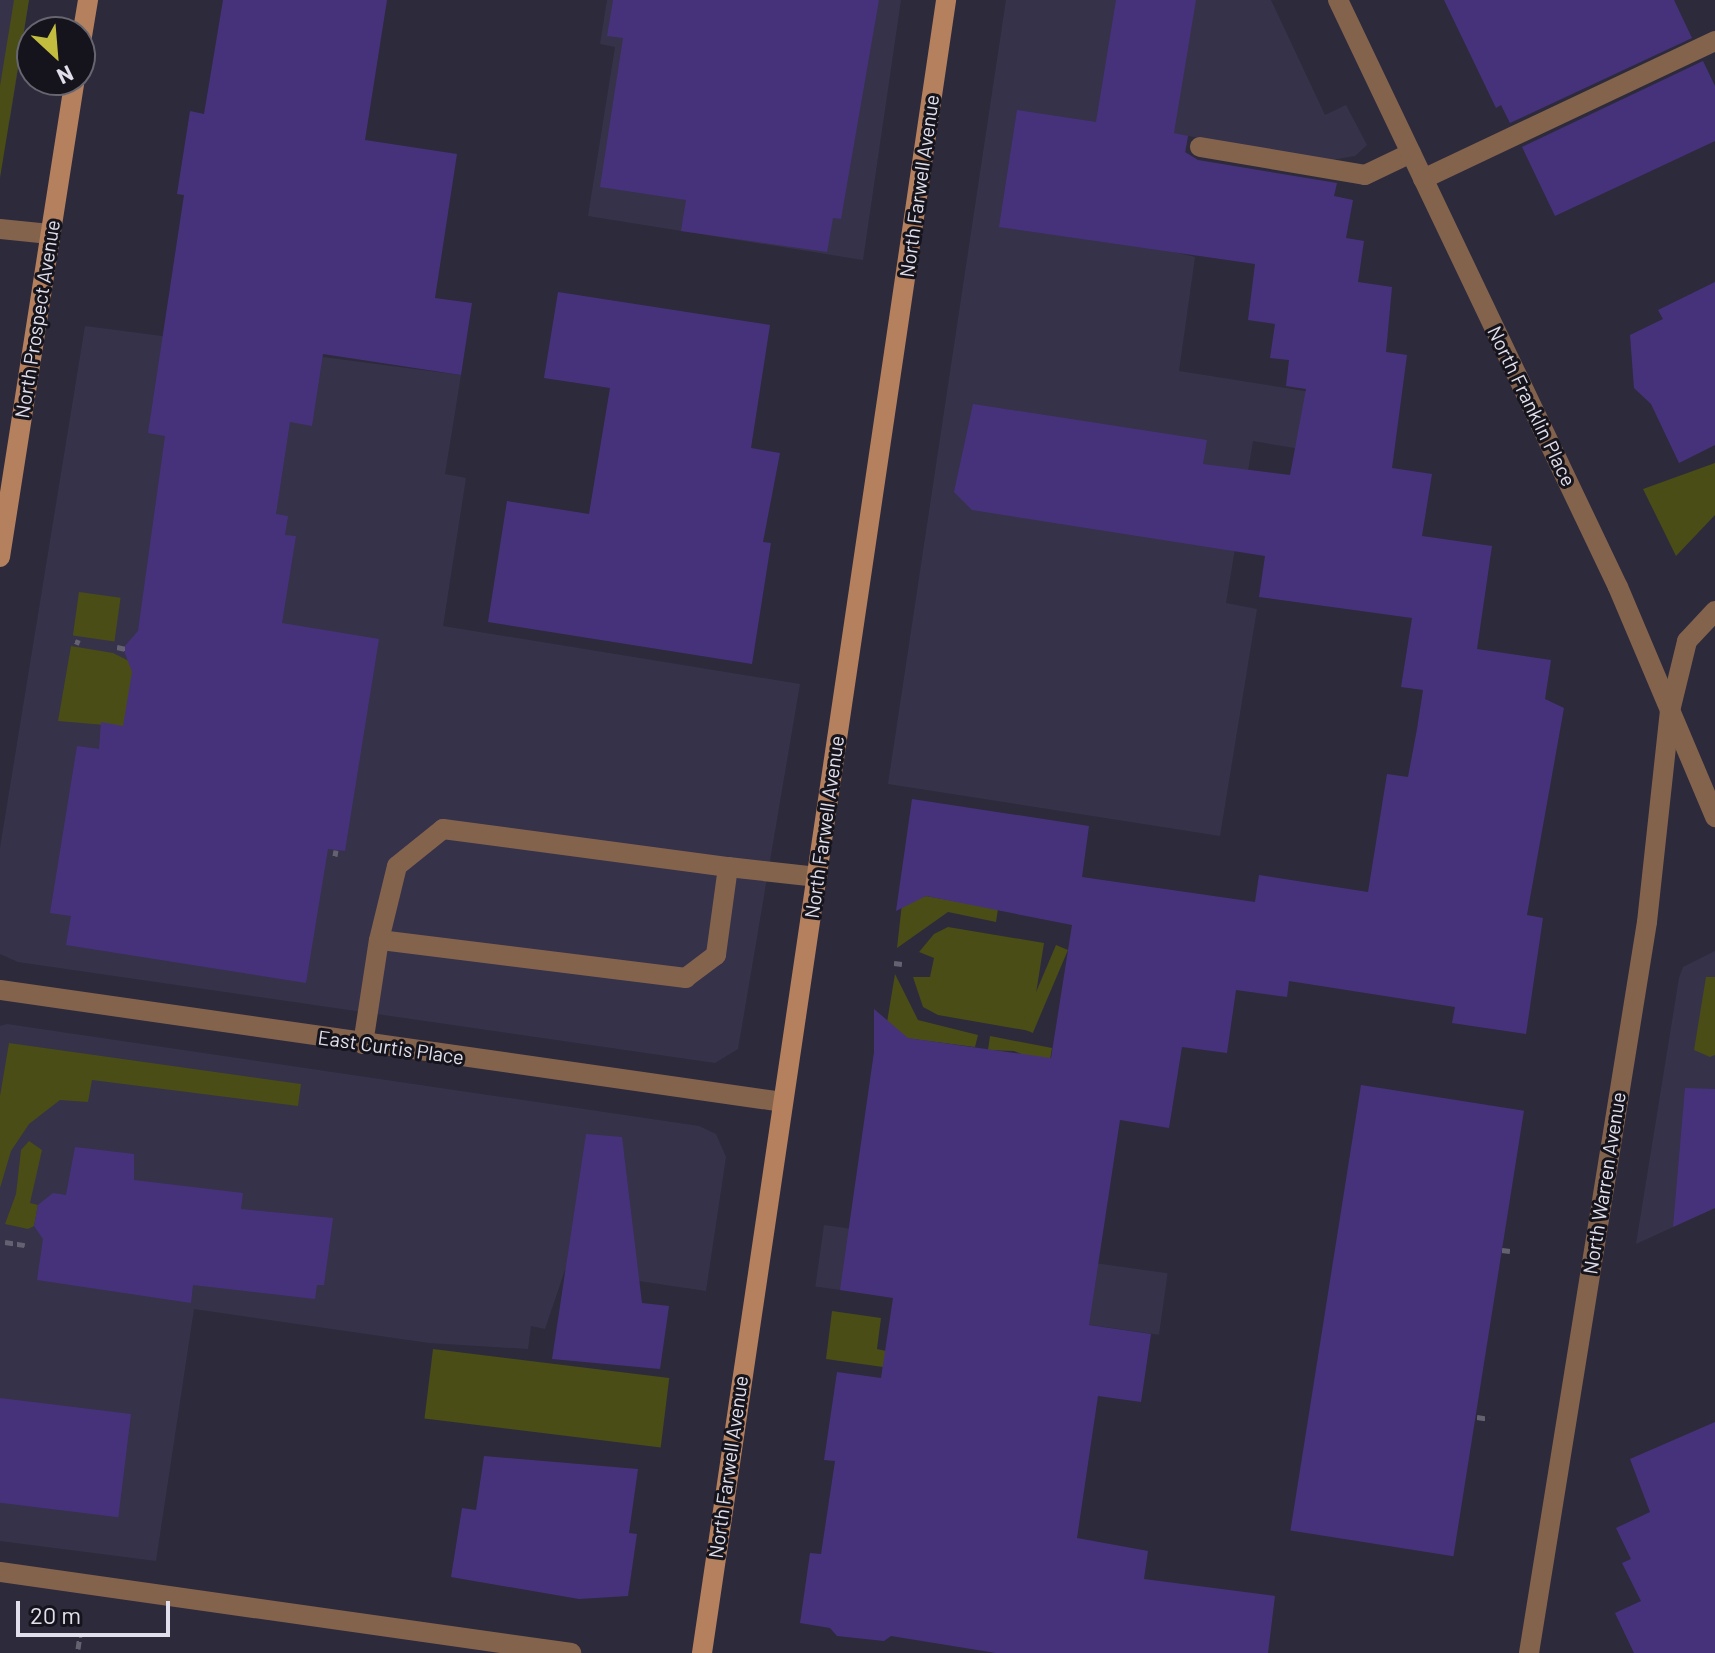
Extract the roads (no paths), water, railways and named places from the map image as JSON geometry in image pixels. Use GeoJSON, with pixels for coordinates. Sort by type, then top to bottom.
{"type":"FeatureCollection","features":[{"type":"Feature","properties":{"kind":"main road","name":"North Farwell Avenue"},"geometry":{"type":"LineString","coordinates":[[702,1653],[946,0]]}},
{"type":"Feature","properties":{"kind":"main road","name":"North Prospect Avenue"},"geometry":{"type":"LineString","coordinates":[[0,557],[5,494],[72,96]]}},
{"type":"Feature","properties":{"kind":"street","name":"North Franklin Place"},"geometry":{"type":"LineString","coordinates":[[1338,0],[1618,587],[1715,817]]}},
{"type":"Feature","properties":{"kind":"street"},"geometry":{"type":"LineString","coordinates":[[1423,179],[1715,41]]}},
{"type":"Feature","properties":{"kind":"street"},"geometry":{"type":"LineString","coordinates":[[1200,147],[1365,175],[1411,153]]}},
{"type":"Feature","properties":{"kind":"street"},"geometry":{"type":"LineString","coordinates":[[0,229],[50,234]]}},
{"type":"Feature","properties":{"kind":"street","name":"North Warren Avenue"},"geometry":{"type":"LineString","coordinates":[[1529,1653],[1647,922],[1670,711],[1687,641],[1715,611]]}},
{"type":"Feature","properties":{"kind":"street"},"geometry":{"type":"LineString","coordinates":[[363,1044],[379,940],[397,866],[443,829],[817,877]]}},
{"type":"Feature","properties":{"kind":"street"},"geometry":{"type":"LineString","coordinates":[[379,940],[686,978],[716,955],[728,867]]}},
{"type":"Feature","properties":{"kind":"street","name":"East Curtis Place"},"geometry":{"type":"LineString","coordinates":[[0,990],[783,1102]]}},
{"type":"Feature","properties":{"kind":"street"},"geometry":{"type":"LineString","coordinates":[[0,1572],[571,1653]]}}]}
